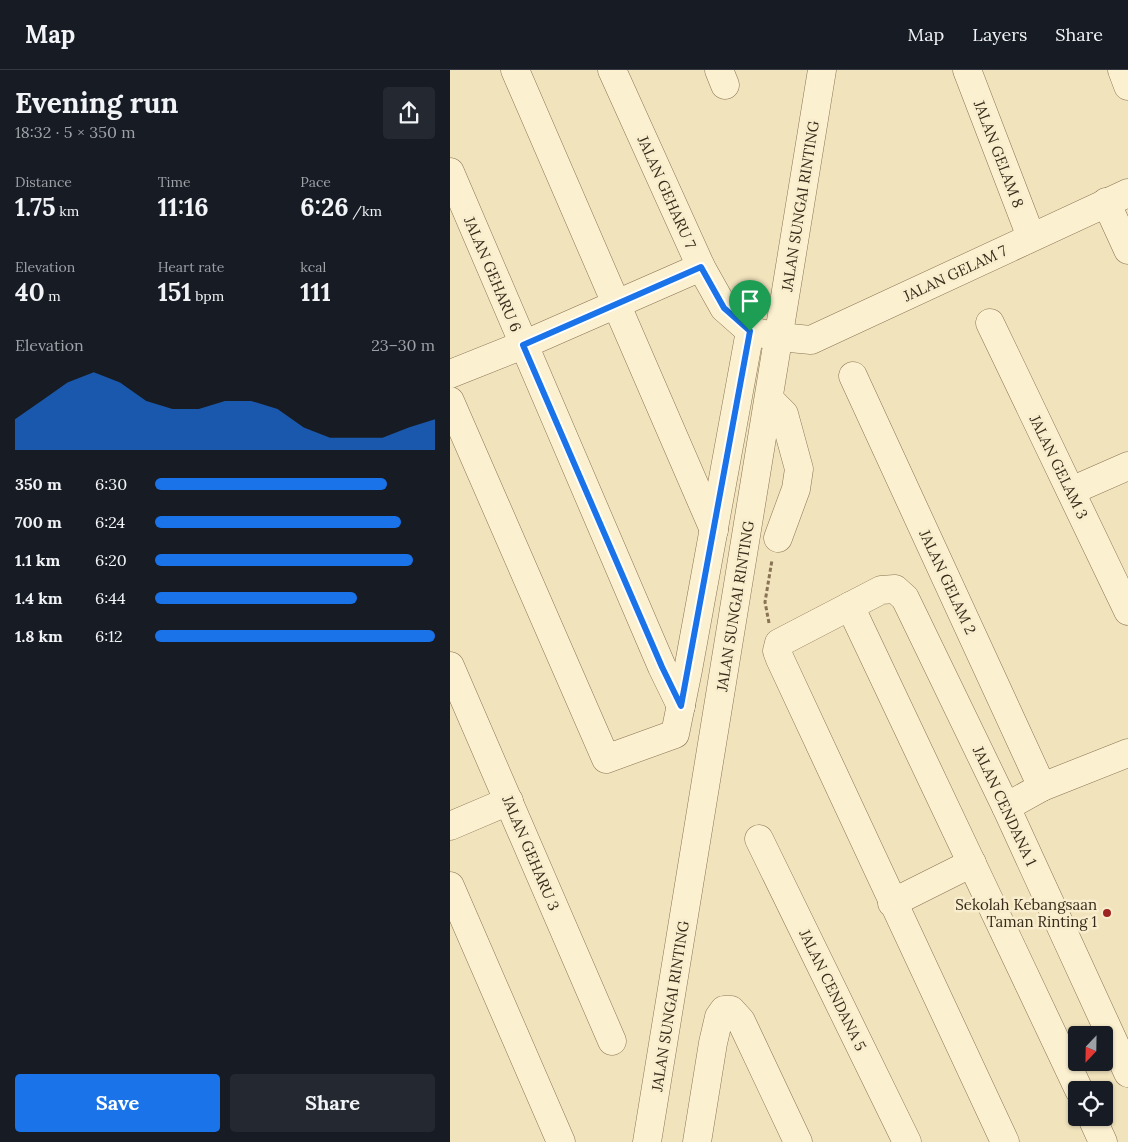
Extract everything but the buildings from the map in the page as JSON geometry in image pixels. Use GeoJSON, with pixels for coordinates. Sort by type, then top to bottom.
{"type":"FeatureCollection","features":[{"type":"Feature","properties":{"kind":"street"},"geometry":{"type":"LineString","coordinates":[[515,70],[714,530]]}},
{"type":"Feature","properties":{"kind":"street","name":"JALAN GEHARU 7"},"geometry":{"type":"LineString","coordinates":[[612,70],[701,267],[724,308],[750,331],[779,337]]}},
{"type":"Feature","properties":{"kind":"street","name":"JALAN SUNGAI RINTING"},"geometry":{"type":"LineString","coordinates":[[647,1142],[822,70]]}},
{"type":"Feature","properties":{"kind":"street","name":"JALAN GELAM 8"},"geometry":{"type":"LineString","coordinates":[[967,70],[1031,237]]}},
{"type":"Feature","properties":{"kind":"street"},"geometry":{"type":"LineString","coordinates":[[1122,70],[1128,86]]}},
{"type":"Feature","properties":{"kind":"street","name":"JALAN GEHARU 6"},"geometry":{"type":"LineString","coordinates":[[450,172],[662,667],[681,706]]}},
{"type":"Feature","properties":{"kind":"street"},"geometry":{"type":"LineString","coordinates":[[1117,198],[1128,250]]}},
{"type":"Feature","properties":{"kind":"street","name":"JALAN GELAM 7"},"geometry":{"type":"LineString","coordinates":[[779,337],[811,340],[1117,198]]}},
{"type":"Feature","properties":{"kind":"street"},"geometry":{"type":"LineString","coordinates":[[450,374],[523,345],[701,267]]}},
{"type":"Feature","properties":{"kind":"street","name":"JALAN GELAM 3"},"geometry":{"type":"LineString","coordinates":[[990,323],[1128,611]]}},
{"type":"Feature","properties":{"kind":"street"},"geometry":{"type":"LineString","coordinates":[[450,401],[606,759],[675,734],[750,331]]}},
{"type":"Feature","properties":{"kind":"street","name":"JALAN GELAM 2"},"geometry":{"type":"LineString","coordinates":[[853,376],[1042,787]]}},
{"type":"Feature","properties":{"kind":"street"},"geometry":{"type":"LineString","coordinates":[[769,399],[784,414],[799,469],[796,489],[778,538]]}},
{"type":"Feature","properties":{"kind":"street"},"geometry":{"type":"LineString","coordinates":[[1071,491],[1128,466]]}},
{"type":"Feature","properties":{"kind":"street","name":"JALAN CENDANA 1"},"geometry":{"type":"LineString","coordinates":[[779,643],[881,590],[895,589],[905,598],[1006,807],[1128,1073]]}},
{"type":"Feature","properties":{"kind":"street"},"geometry":{"type":"LineString","coordinates":[[850,606],[1075,1081]]}},
{"type":"Feature","properties":{"kind":"street"},"geometry":{"type":"LineString","coordinates":[[779,643],[777,652],[780,659],[892,903],[1005,1142]]}},
{"type":"Feature","properties":{"kind":"street","name":"JALAN GEHARU 3"},"geometry":{"type":"LineString","coordinates":[[450,666],[612,1041]]}},
{"type":"Feature","properties":{"kind":"street"},"geometry":{"type":"LineString","coordinates":[[1006,807],[1042,787],[1128,753]]}},
{"type":"Feature","properties":{"kind":"street"},"geometry":{"type":"LineString","coordinates":[[450,826],[508,801]]}},
{"type":"Feature","properties":{"kind":"street","name":"JALAN CENDANA 5"},"geometry":{"type":"LineString","coordinates":[[759,839],[907,1142]]}},
{"type":"Feature","properties":{"kind":"street"},"geometry":{"type":"LineString","coordinates":[[892,903],[972,863]]}},
{"type":"Feature","properties":{"kind":"street"},"geometry":{"type":"LineString","coordinates":[[450,886],[561,1142]]}},
{"type":"Feature","properties":{"kind":"street"},"geometry":{"type":"LineString","coordinates":[[697,1142],[712,1043],[719,1017],[724,1010],[732,1010],[741,1021],[798,1142]]}},
{"type":"Feature","properties":{"kind":"street"},"geometry":{"type":"LineString","coordinates":[[1096,1126],[1104,1142]]}},
{"type":"Feature","properties":{"kind":"path"},"geometry":{"type":"LineString","coordinates":[[778,538],[769,573],[765,602],[769,624],[779,643]]}},
{"type":"Feature","properties":{"kind":"place","name":"Sekolah Kebangsaan Taman Rinting 1"},"geometry":{"type":"Point","coordinates":[1107,913]}},
{"type":"Feature","properties":{"kind":"route"},"geometry":{"type":"LineString","coordinates":[[701,267],[724,308],[750,331],[688,670],[681,706],[662,667],[523,345],[701,267]]}}]}
